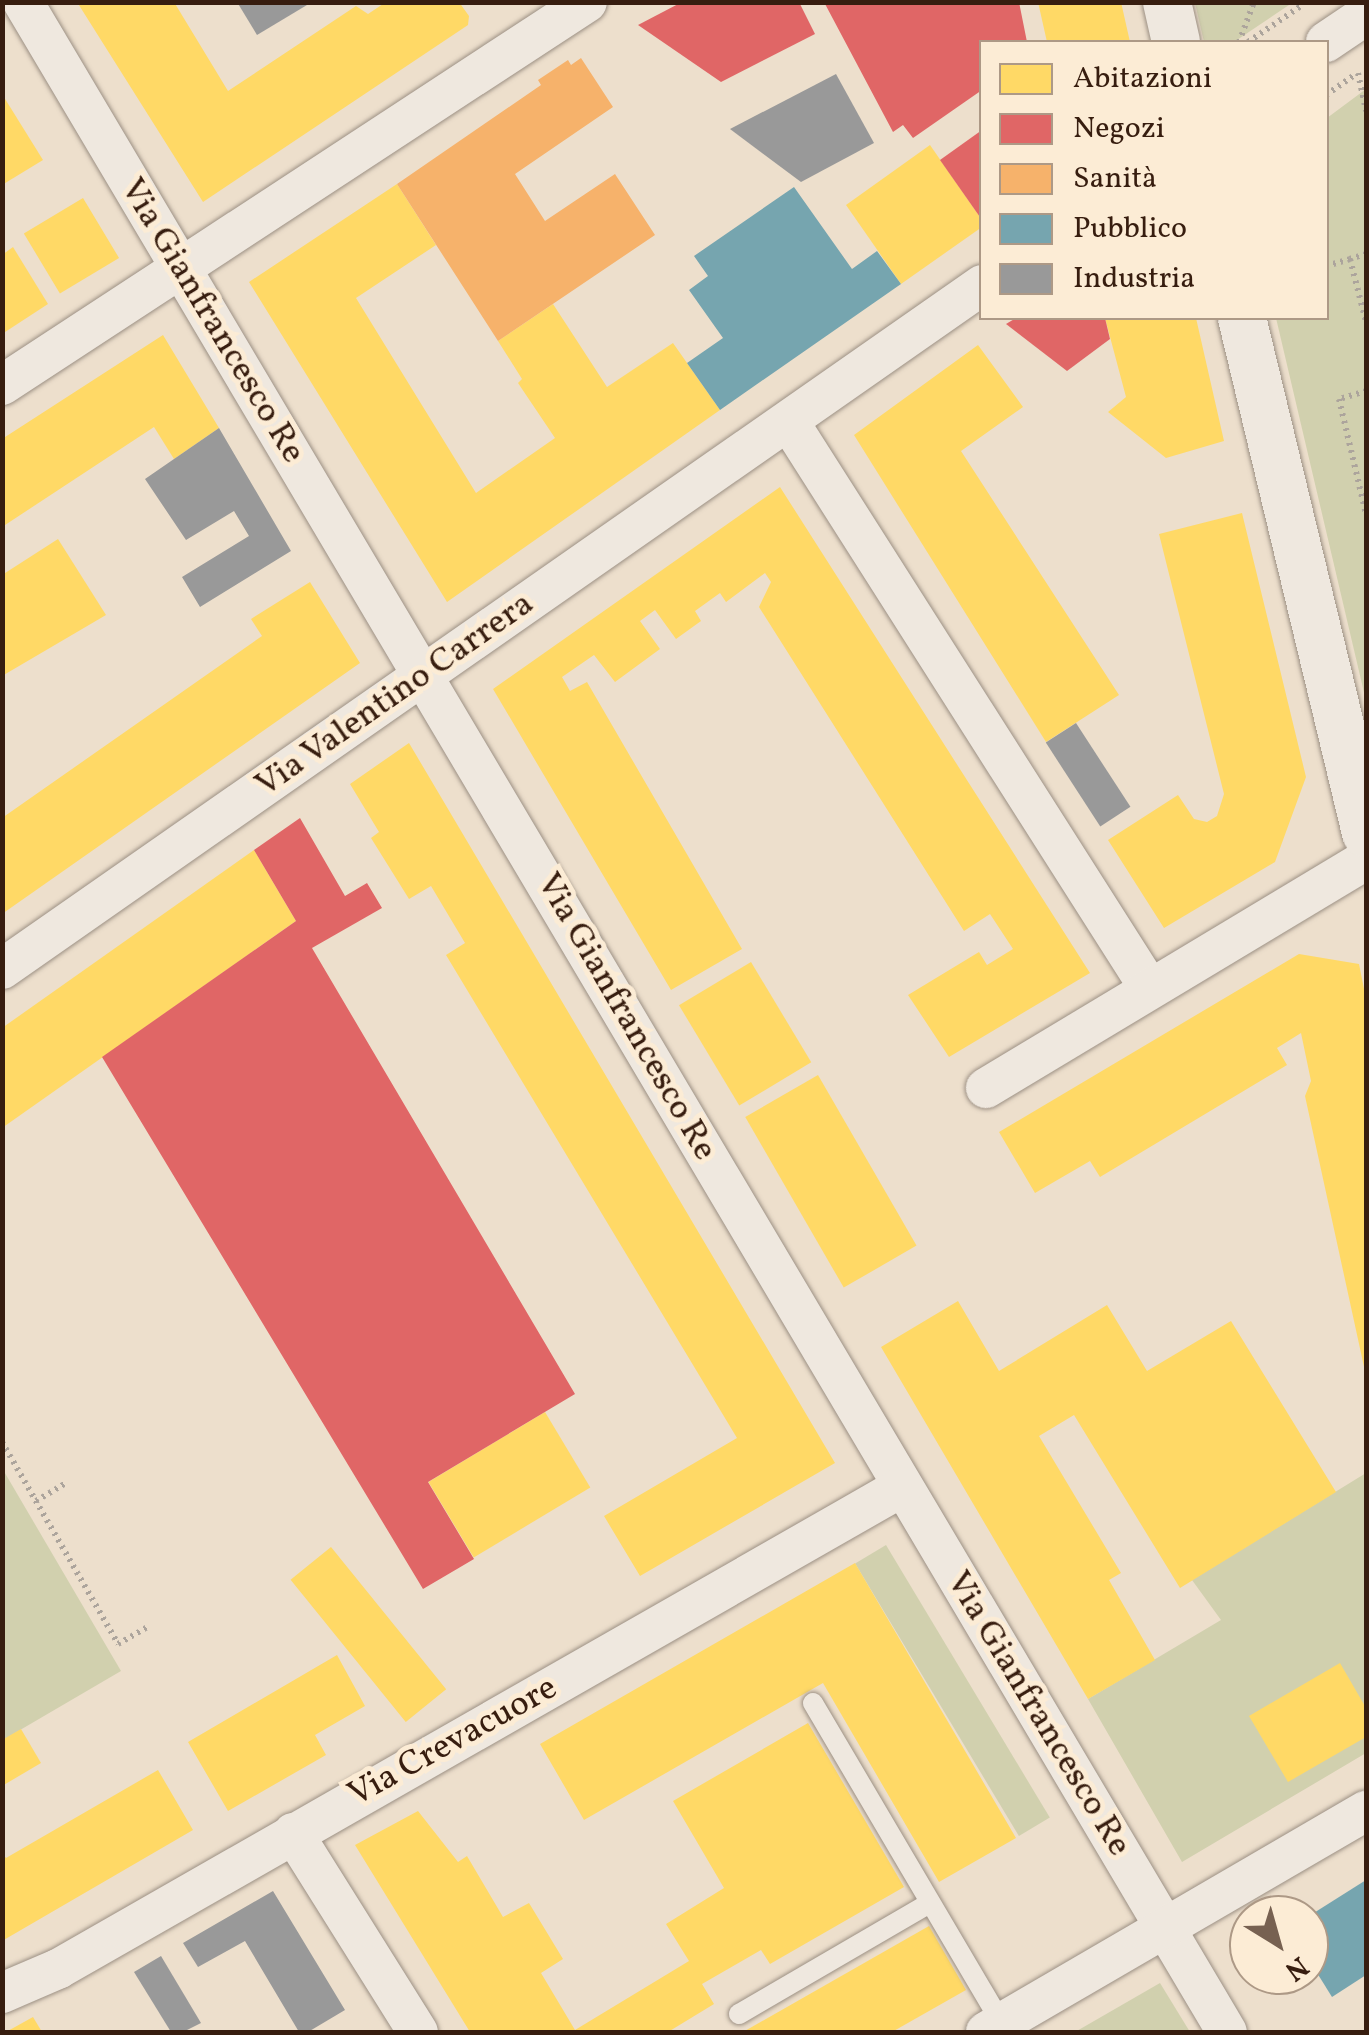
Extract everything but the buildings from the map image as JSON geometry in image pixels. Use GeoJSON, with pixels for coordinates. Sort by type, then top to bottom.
{"type":"FeatureCollection","features":[{"type":"Feature","properties":{"kind":"street","name":"Via Gianfrancesco Re"},"geometry":{"type":"LineString","coordinates":[[22,2],[425,674],[1227,2032]]}},
{"type":"Feature","properties":{"kind":"street"},"geometry":{"type":"LineString","coordinates":[[2,386],[587,2]]}},
{"type":"Feature","properties":{"kind":"street"},"geometry":{"type":"LineString","coordinates":[[1167,2],[1176,40]]}},
{"type":"Feature","properties":{"kind":"street"},"geometry":{"type":"LineString","coordinates":[[1329,40],[1366,15]]}},
{"type":"Feature","properties":{"kind":"street","name":"Via Valentino Carrera"},"geometry":{"type":"LineString","coordinates":[[2,969],[979,287]]}},
{"type":"Feature","properties":{"kind":"street"},"geometry":{"type":"LineString","coordinates":[[1242,320],[1366,833]]}},
{"type":"Feature","properties":{"kind":"street"},"geometry":{"type":"LineString","coordinates":[[789,422],[1150,990]]}},
{"type":"Feature","properties":{"kind":"street"},"geometry":{"type":"LineString","coordinates":[[986,1088],[1366,860]]}},
{"type":"Feature","properties":{"kind":"street","name":"Via Crevacuore"},"geometry":{"type":"LineString","coordinates":[[2,1994],[58,1969],[902,1487]]}},
{"type":"Feature","properties":{"kind":"street"},"geometry":{"type":"LineString","coordinates":[[994,2028],[1366,1811]]}},
{"type":"Feature","properties":{"kind":"street"},"geometry":{"type":"LineString","coordinates":[[293,1833],[418,2032]]}},
{"type":"Feature","properties":{"kind":"lane"},"geometry":{"type":"LineString","coordinates":[[814,1703],[930,1903],[994,2028]]}},
{"type":"Feature","properties":{"kind":"lane"},"geometry":{"type":"LineString","coordinates":[[739,2014],[930,1903]]}},
{"type":"Feature","properties":{"kind":"path"},"geometry":{"type":"LineString","coordinates":[[1251,40],[1306,2]]}},
{"type":"Feature","properties":{"kind":"path"},"geometry":{"type":"LineString","coordinates":[[1240,40],[1252,5]]}},
{"type":"Feature","properties":{"kind":"path"},"geometry":{"type":"LineString","coordinates":[[1329,94],[1366,66]]}},
{"type":"Feature","properties":{"kind":"path"},"geometry":{"type":"LineString","coordinates":[[1358,73],[1366,111]]}},
{"type":"Feature","properties":{"kind":"path"},"geometry":{"type":"LineString","coordinates":[[1329,265],[1366,254]]}},
{"type":"Feature","properties":{"kind":"path"},"geometry":{"type":"LineString","coordinates":[[1350,259],[1366,322]]}},
{"type":"Feature","properties":{"kind":"path"},"geometry":{"type":"LineString","coordinates":[[1366,391],[1339,399],[1366,514]]}},
{"type":"Feature","properties":{"kind":"path"},"geometry":{"type":"LineString","coordinates":[[2,1442],[118,1644],[147,1626]]}},
{"type":"Feature","properties":{"kind":"path"},"geometry":{"type":"LineString","coordinates":[[36,1501],[64,1484]]}},
{"type":"Feature","properties":{"kind":"green space"},"geometry":{"type":"Polygon","coordinates":[[[1195,2],[1292,3],[1237,40],[1204,40],[1195,2]]]}},
{"type":"Feature","properties":{"kind":"green space"},"geometry":{"type":"Polygon","coordinates":[[[1366,89],[1366,701],[1276,320],[1329,320],[1329,117],[1366,89]]]}},
{"type":"Feature","properties":{"kind":"green space"},"geometry":{"type":"Polygon","coordinates":[[[2,1468],[121,1671],[3,1740],[2,1740],[2,1468]]]}},
{"type":"Feature","properties":{"kind":"green space"},"geometry":{"type":"Polygon","coordinates":[[[1366,1473],[1366,1753],[1182,1862],[1088,1699],[1221,1620],[1192,1580],[1366,1473]]]}},
{"type":"Feature","properties":{"kind":"green space"},"geometry":{"type":"Polygon","coordinates":[[[886,1545],[1050,1818],[1019,1836],[855,1564],[886,1545]]]}},
{"type":"Feature","properties":{"kind":"green space"},"geometry":{"type":"Polygon","coordinates":[[[1160,1983],[1190,2032],[1075,2032],[1160,1983]]]}}]}
